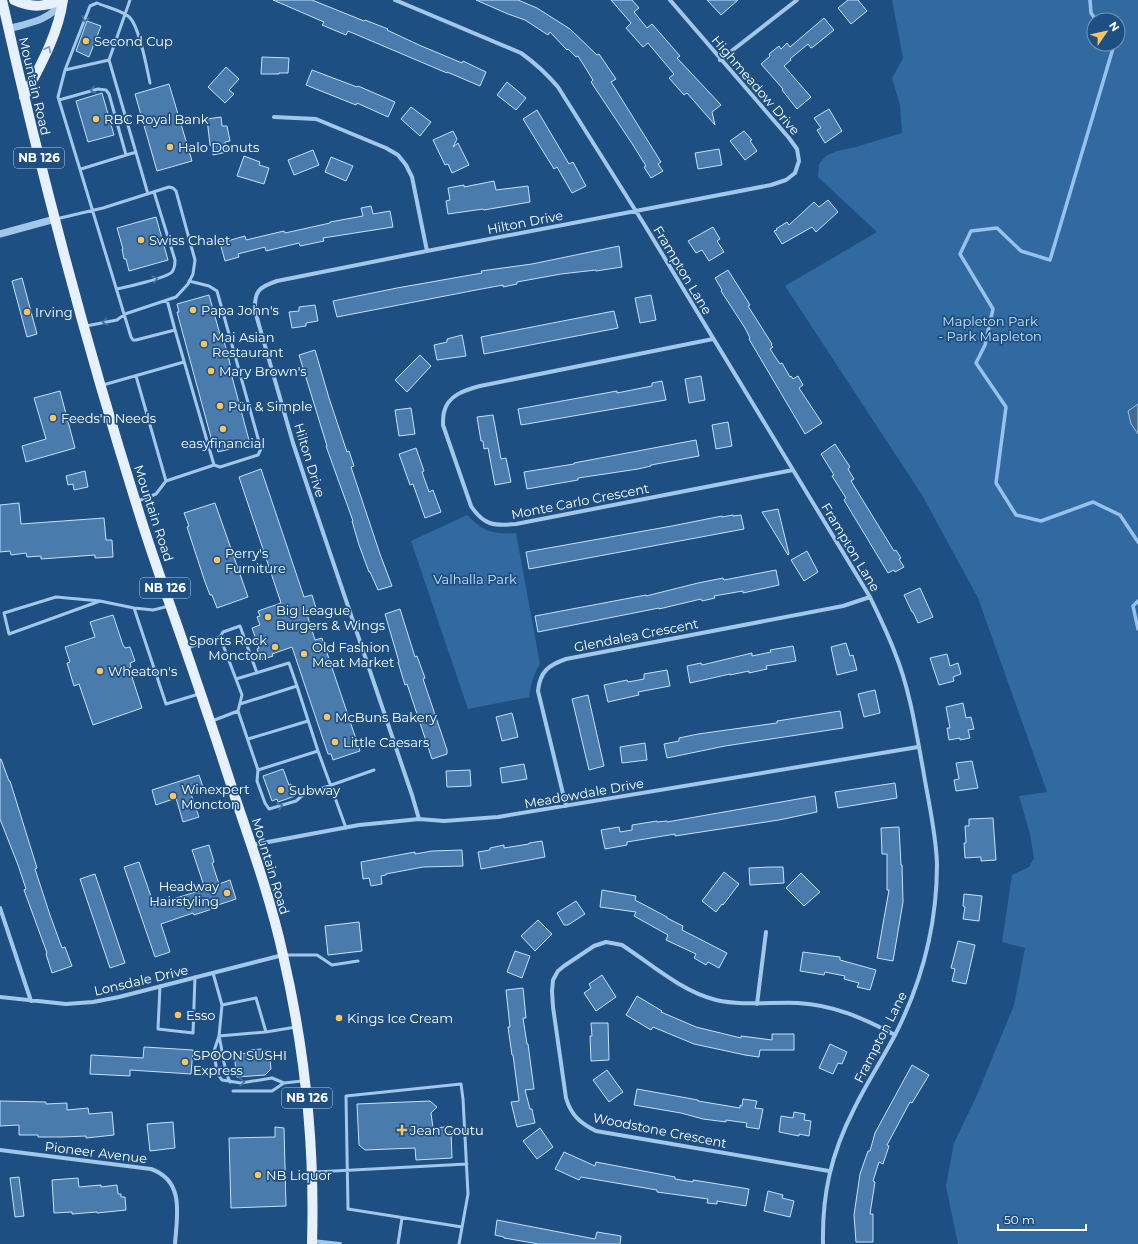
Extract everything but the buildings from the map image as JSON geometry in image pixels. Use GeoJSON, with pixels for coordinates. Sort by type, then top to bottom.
{"type":"FeatureCollection","features":[{"type":"Feature","properties":{"kind":"main road","name":"Mountain Road"},"geometry":{"type":"LineString","coordinates":[[2,0],[24,97],[100,386],[136,502],[271,906],[298,1026],[306,1081],[312,1172],[312,1243]]}},
{"type":"Feature","properties":{"kind":"main road"},"geometry":{"type":"LineString","coordinates":[[14,0],[33,6],[45,6],[63,0],[61,17],[51,42],[24,97]]}},
{"type":"Feature","properties":{"kind":"street"},"geometry":{"type":"LineString","coordinates":[[8,29],[47,17],[58,8],[63,0]]}},
{"type":"Feature","properties":{"kind":"street","name":"Frampton Lane"},"geometry":{"type":"LineString","coordinates":[[395,0],[521,53],[535,62],[558,87],[636,211],[870,597],[896,654],[912,709],[933,825],[937,863],[936,901],[928,947],[915,991],[895,1035],[854,1108],[841,1136],[829,1171],[823,1217],[823,1244]]}},
{"type":"Feature","properties":{"kind":"street","name":"Highmeadow Drive"},"geometry":{"type":"LineString","coordinates":[[636,211],[771,185],[786,180],[795,173],[798,161],[797,149],[789,138],[720,60],[670,0]]}},
{"type":"Feature","properties":{"kind":"street"},"geometry":{"type":"LineString","coordinates":[[720,60],[797,0]]}},
{"type":"Feature","properties":{"kind":"street"},"geometry":{"type":"LineString","coordinates":[[274,116],[316,119],[386,148],[398,155],[406,165],[412,177],[427,251]]}},
{"type":"Feature","properties":{"kind":"street","name":"Hilton Drive"},"geometry":{"type":"LineString","coordinates":[[419,819],[296,450],[255,311],[254,300],[257,291],[265,285],[277,281],[636,211]]}},
{"type":"Feature","properties":{"kind":"street"},"geometry":{"type":"LineString","coordinates":[[0,234],[55,219]]}},
{"type":"Feature","properties":{"kind":"street","name":"Monte Carlo Crescent"},"geometry":{"type":"LineString","coordinates":[[713,339],[461,391],[450,400],[444,412],[443,425],[471,506],[477,515],[486,522],[499,526],[516,524],[793,470]]}},
{"type":"Feature","properties":{"kind":"street","name":"Glendalea Crescent"},"geometry":{"type":"LineString","coordinates":[[566,806],[538,690],[542,675],[546,669],[553,664],[566,659],[843,606],[870,597]]}},
{"type":"Feature","properties":{"kind":"street","name":"Meadowdale Drive"},"geometry":{"type":"LineString","coordinates":[[251,845],[346,828],[419,819],[444,821],[498,817],[918,747]]}},
{"type":"Feature","properties":{"kind":"street"},"geometry":{"type":"LineString","coordinates":[[0,908],[31,1001]]}},
{"type":"Feature","properties":{"kind":"street"},"geometry":{"type":"LineString","coordinates":[[757,1004],[766,932]]}},
{"type":"Feature","properties":{"kind":"street","name":"Woodstone Crescent"},"geometry":{"type":"LineString","coordinates":[[829,1171],[596,1131],[585,1126],[575,1117],[566,1098],[552,991],[553,980],[558,971],[564,966],[594,946],[606,942],[622,944],[688,990],[717,1000],[757,1004],[798,1003],[834,1008],[863,1018],[895,1035]]}},
{"type":"Feature","properties":{"kind":"street","name":"Lonsdale Drive"},"geometry":{"type":"LineString","coordinates":[[0,997],[66,1004],[93,1002],[119,997],[283,955]]}},
{"type":"Feature","properties":{"kind":"street","name":"Pioneer Avenue"},"geometry":{"type":"LineString","coordinates":[[0,1150],[151,1169],[161,1173],[169,1179],[177,1198],[175,1244]]}},
{"type":"Feature","properties":{"kind":"street"},"geometry":{"type":"LineString","coordinates":[[312,1243],[340,1244]]}},
{"type":"Feature","properties":{"kind":"lane"},"geometry":{"type":"LineString","coordinates":[[130,0],[109,60],[148,194]]}},
{"type":"Feature","properties":{"kind":"lane"},"geometry":{"type":"LineString","coordinates":[[150,83],[138,31],[132,19],[126,14],[96,4],[90,6],[65,70],[59,90],[59,100],[131,337],[133,340],[136,340],[176,330]]}},
{"type":"Feature","properties":{"kind":"lane"},"geometry":{"type":"LineString","coordinates":[[65,70],[109,60]]}},
{"type":"Feature","properties":{"kind":"lane"},"geometry":{"type":"LineString","coordinates":[[59,100],[98,89],[106,90],[109,94],[126,155]]}},
{"type":"Feature","properties":{"kind":"lane"},"geometry":{"type":"LineString","coordinates":[[80,169],[136,152]]}},
{"type":"Feature","properties":{"kind":"lane"},"geometry":{"type":"LineString","coordinates":[[55,219],[93,210],[169,187],[173,188],[176,191],[195,260],[193,274],[177,296],[124,314],[117,320],[84,326]]}},
{"type":"Feature","properties":{"kind":"lane"},"geometry":{"type":"LineString","coordinates":[[117,289],[165,276],[173,271],[175,266],[175,260],[154,192]]}},
{"type":"Feature","properties":{"kind":"lane"},"geometry":{"type":"LineString","coordinates":[[136,502],[156,494],[166,481],[214,465],[222,466],[258,455],[261,449],[218,294],[212,287],[189,281]]}},
{"type":"Feature","properties":{"kind":"lane"},"geometry":{"type":"LineString","coordinates":[[167,300],[214,465]]}},
{"type":"Feature","properties":{"kind":"lane"},"geometry":{"type":"LineString","coordinates":[[100,386],[184,362]]}},
{"type":"Feature","properties":{"kind":"lane"},"geometry":{"type":"LineString","coordinates":[[136,376],[166,481]]}},
{"type":"Feature","properties":{"kind":"lane"},"geometry":{"type":"LineString","coordinates":[[100,601],[9,634],[4,612],[56,597],[100,601],[134,608],[153,610],[170,605]]}},
{"type":"Feature","properties":{"kind":"lane"},"geometry":{"type":"LineString","coordinates":[[134,608],[166,704],[201,693]]}},
{"type":"Feature","properties":{"kind":"lane"},"geometry":{"type":"LineString","coordinates":[[185,648],[220,637],[223,632],[240,626],[257,673]]}},
{"type":"Feature","properties":{"kind":"lane"},"geometry":{"type":"LineString","coordinates":[[220,637],[242,695],[238,711],[258,770],[256,781],[269,809],[296,801],[303,795],[374,770]]}},
{"type":"Feature","properties":{"kind":"lane"},"geometry":{"type":"LineString","coordinates":[[236,680],[289,663],[318,752],[346,828]]}},
{"type":"Feature","properties":{"kind":"lane"},"geometry":{"type":"LineString","coordinates":[[240,704],[297,686]]}},
{"type":"Feature","properties":{"kind":"lane"},"geometry":{"type":"LineString","coordinates":[[210,721],[238,711]]}},
{"type":"Feature","properties":{"kind":"lane"},"geometry":{"type":"LineString","coordinates":[[248,739],[308,721]]}},
{"type":"Feature","properties":{"kind":"lane"},"geometry":{"type":"LineString","coordinates":[[258,770],[318,752]]}},
{"type":"Feature","properties":{"kind":"lane"},"geometry":{"type":"LineString","coordinates":[[283,955],[317,955],[332,964],[358,961]]}},
{"type":"Feature","properties":{"kind":"lane"},"geometry":{"type":"LineString","coordinates":[[213,973],[222,1005],[219,1036],[214,1051],[217,1073],[222,1080],[230,1082],[241,1083],[272,1078],[284,1083]]}},
{"type":"Feature","properties":{"kind":"lane"},"geometry":{"type":"LineString","coordinates":[[160,986],[158,1029],[194,1033],[195,977]]}},
{"type":"Feature","properties":{"kind":"lane"},"geometry":{"type":"LineString","coordinates":[[222,1005],[256,998],[266,1032]]}},
{"type":"Feature","properties":{"kind":"lane"},"geometry":{"type":"LineString","coordinates":[[219,1036],[266,1032],[298,1026]]}},
{"type":"Feature","properties":{"kind":"lane"},"geometry":{"type":"LineString","coordinates":[[219,1036],[225,1072],[230,1082]]}},
{"type":"Feature","properties":{"kind":"lane"},"geometry":{"type":"LineString","coordinates":[[234,1091],[272,1090],[284,1083],[306,1081]]}},
{"type":"Feature","properties":{"kind":"lane"},"geometry":{"type":"LineString","coordinates":[[459,1244],[468,1194],[461,1084],[346,1096],[348,1210],[462,1227]]}},
{"type":"Feature","properties":{"kind":"lane"},"geometry":{"type":"LineString","coordinates":[[312,1172],[466,1164]]}},
{"type":"Feature","properties":{"kind":"lane"},"geometry":{"type":"LineString","coordinates":[[398,1244],[402,1218]]}},
{"type":"Feature","properties":{"kind":"green space","name":"Mapleton Park - Park Mapleton"},"geometry":{"type":"Polygon","coordinates":[[[892,0],[1138,0],[1138,1244],[958,1244],[946,1186],[954,1143],[977,1095],[1014,1005],[1025,948],[1002,942],[1012,875],[1029,867],[1034,858],[1030,834],[1019,796],[1047,792],[978,598],[922,495],[785,286],[877,232],[818,177],[819,164],[826,156],[837,151],[856,147],[902,133],[900,105],[892,78],[903,58],[892,0]]]}},
{"type":"Feature","properties":{"kind":"green space","name":"Valhalla Park"},"geometry":{"type":"Polygon","coordinates":[[[467,515],[478,525],[488,531],[516,533],[540,664],[533,680],[529,697],[468,709],[411,541],[467,515]]]}},
{"type":"Feature","properties":{"kind":"shaded area"},"geometry":{"type":"Polygon","coordinates":[[[1138,404],[1138,434],[1131,424],[1128,411],[1138,404]]]}},
{"type":"Feature","properties":{"kind":"waterway"},"geometry":{"type":"LineString","coordinates":[[1090,0],[1091,12]]}},
{"type":"Feature","properties":{"kind":"waterway"},"geometry":{"type":"LineString","coordinates":[[1112,52],[1050,260],[1021,251],[997,228],[971,231],[960,254],[993,309],[985,345],[976,363],[1006,407],[996,483],[1016,515],[1041,521],[1093,502],[1120,515],[1138,542]]}},
{"type":"Feature","properties":{"kind":"waterway"},"geometry":{"type":"LineString","coordinates":[[1138,601],[1133,606],[1138,629]]}},
{"type":"Feature","properties":{"kind":"place","name":"Second Cup"},"geometry":{"type":"Point","coordinates":[86,41]}},
{"type":"Feature","properties":{"kind":"place","name":"RBC Royal Bank"},"geometry":{"type":"Point","coordinates":[96,119]}},
{"type":"Feature","properties":{"kind":"place","name":"Halo Donuts"},"geometry":{"type":"Point","coordinates":[170,147]}},
{"type":"Feature","properties":{"kind":"place","name":"Swiss Chalet"},"geometry":{"type":"Point","coordinates":[141,240]}},
{"type":"Feature","properties":{"kind":"place","name":"Papa John's"},"geometry":{"type":"Point","coordinates":[193,310]}},
{"type":"Feature","properties":{"kind":"place","name":"Irving"},"geometry":{"type":"Point","coordinates":[27,312]}},
{"type":"Feature","properties":{"kind":"place","name":"Mai Asian Restaurant"},"geometry":{"type":"Point","coordinates":[204,344]}},
{"type":"Feature","properties":{"kind":"place","name":"Mary Brown's"},"geometry":{"type":"Point","coordinates":[211,371]}},
{"type":"Feature","properties":{"kind":"place","name":"Pür & Simple"},"geometry":{"type":"Point","coordinates":[220,406]}},
{"type":"Feature","properties":{"kind":"place","name":"Feeds'n Needs"},"geometry":{"type":"Point","coordinates":[53,418]}},
{"type":"Feature","properties":{"kind":"place","name":"easyfinancial"},"geometry":{"type":"Point","coordinates":[223,429]}},
{"type":"Feature","properties":{"kind":"place","name":"Perry's Furniture"},"geometry":{"type":"Point","coordinates":[217,560]}},
{"type":"Feature","properties":{"kind":"place","name":"Big League Burgers & Wings"},"geometry":{"type":"Point","coordinates":[268,617]}},
{"type":"Feature","properties":{"kind":"place","name":"Sports Rock Moncton"},"geometry":{"type":"Point","coordinates":[275,647]}},
{"type":"Feature","properties":{"kind":"place","name":"Old Fashion Meat Market"},"geometry":{"type":"Point","coordinates":[304,654]}},
{"type":"Feature","properties":{"kind":"place","name":"Wheaton's"},"geometry":{"type":"Point","coordinates":[100,671]}},
{"type":"Feature","properties":{"kind":"place","name":"McBuns Bakery"},"geometry":{"type":"Point","coordinates":[327,717]}},
{"type":"Feature","properties":{"kind":"place","name":"Little Caesars"},"geometry":{"type":"Point","coordinates":[335,742]}},
{"type":"Feature","properties":{"kind":"place","name":"Subway"},"geometry":{"type":"Point","coordinates":[281,790]}},
{"type":"Feature","properties":{"kind":"place","name":"Winexpert Moncton"},"geometry":{"type":"Point","coordinates":[173,796]}},
{"type":"Feature","properties":{"kind":"place","name":"Headway Hairstyling"},"geometry":{"type":"Point","coordinates":[227,893]}},
{"type":"Feature","properties":{"kind":"place","name":"Esso"},"geometry":{"type":"Point","coordinates":[178,1015]}},
{"type":"Feature","properties":{"kind":"place","name":"Kings Ice Cream"},"geometry":{"type":"Point","coordinates":[339,1018]}},
{"type":"Feature","properties":{"kind":"place","name":"SPOON SUSHI Express"},"geometry":{"type":"Point","coordinates":[185,1062]}},
{"type":"Feature","properties":{"kind":"place","name":"Jean Coutu"},"geometry":{"type":"Point","coordinates":[402,1130]}},
{"type":"Feature","properties":{"kind":"place","name":"NB Liquor"},"geometry":{"type":"Point","coordinates":[258,1175]}}]}
